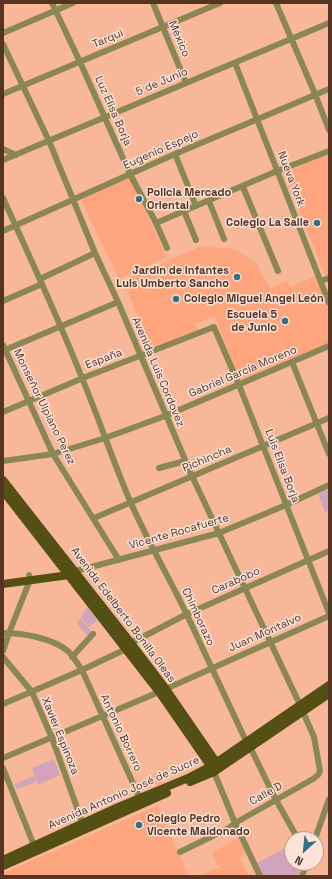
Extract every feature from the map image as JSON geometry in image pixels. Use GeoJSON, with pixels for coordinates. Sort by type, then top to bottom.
{"type":"FeatureCollection","features":[{"type":"Feature","properties":{"kind":"main road","name":"Avenida Edelberto Bonilla Oleas"},"geometry":{"type":"LineString","coordinates":[[3,480],[70,572]]}},
{"type":"Feature","properties":{"kind":"main road","name":"Avenida Edelberto Bonilla Oleas"},"geometry":{"type":"LineString","coordinates":[[3,491],[70,572],[162,690],[215,767]]}},
{"type":"Feature","properties":{"kind":"main road"},"geometry":{"type":"LineString","coordinates":[[3,584],[29,578],[70,572]]}},
{"type":"Feature","properties":{"kind":"main road"},"geometry":{"type":"LineString","coordinates":[[3,579],[29,578]]}},
{"type":"Feature","properties":{"kind":"main road","name":"Avenida Antonio José de Sucre"},"geometry":{"type":"LineString","coordinates":[[301,709],[329,685]]}},
{"type":"Feature","properties":{"kind":"main road","name":"Avenida Antonio José de Sucre"},"geometry":{"type":"LineString","coordinates":[[3,866],[35,849],[215,767],[301,709],[329,694]]}},
{"type":"Feature","properties":{"kind":"main road","name":"Avenida Antonio José de Sucre"},"geometry":{"type":"LineString","coordinates":[[3,860],[35,849]]}},
{"type":"Feature","properties":{"kind":"street","name":"Luz Elisa Borja"},"geometry":{"type":"LineString","coordinates":[[52,3],[130,174],[156,223],[167,248]]}},
{"type":"Feature","properties":{"kind":"street"},"geometry":{"type":"LineString","coordinates":[[3,33],[73,3]]}},
{"type":"Feature","properties":{"kind":"street","name":"México"},"geometry":{"type":"LineString","coordinates":[[153,3],[186,83]]}},
{"type":"Feature","properties":{"kind":"street","name":"Tarqui"},"geometry":{"type":"LineString","coordinates":[[3,94],[220,3]]}},
{"type":"Feature","properties":{"kind":"street"},"geometry":{"type":"LineString","coordinates":[[276,3],[329,130]]}},
{"type":"Feature","properties":{"kind":"street","name":"5 de Junio"},"geometry":{"type":"LineString","coordinates":[[3,160],[329,23]]}},
{"type":"Feature","properties":{"kind":"street","name":"Avenida Luis Cordovez"},"geometry":{"type":"LineString","coordinates":[[3,44],[49,141],[95,253],[118,302],[185,462],[314,737],[320,771],[318,774]]}},
{"type":"Feature","properties":{"kind":"street","name":"Nueva York"},"geometry":{"type":"LineString","coordinates":[[235,63],[329,303]]}},
{"type":"Feature","properties":{"kind":"street","name":"Eugenio Espejo"},"geometry":{"type":"LineString","coordinates":[[3,231],[175,154],[329,89]]}},
{"type":"Feature","properties":{"kind":"street"},"geometry":{"type":"LineString","coordinates":[[3,149],[16,155]]}},
{"type":"Feature","properties":{"kind":"street"},"geometry":{"type":"LineString","coordinates":[[156,223],[243,187],[277,171],[329,151]]}},
{"type":"Feature","properties":{"kind":"street"},"geometry":{"type":"LineString","coordinates":[[175,154],[196,206]]}},
{"type":"Feature","properties":{"kind":"street"},"geometry":{"type":"LineString","coordinates":[[243,187],[278,271]]}},
{"type":"Feature","properties":{"kind":"street","name":"Chimborazo"},"geometry":{"type":"LineString","coordinates":[[3,198],[61,327],[131,502],[248,744],[293,831]]}},
{"type":"Feature","properties":{"kind":"street"},"geometry":{"type":"LineString","coordinates":[[208,201],[224,239]]}},
{"type":"Feature","properties":{"kind":"street"},"geometry":{"type":"LineString","coordinates":[[184,211],[196,240]]}},
{"type":"Feature","properties":{"kind":"street"},"geometry":{"type":"LineString","coordinates":[[3,301],[95,253]]}},
{"type":"Feature","properties":{"kind":"street"},"geometry":{"type":"LineString","coordinates":[[320,281],[329,278]]}},
{"type":"Feature","properties":{"kind":"street"},"geometry":{"type":"LineString","coordinates":[[4,347],[61,327],[118,302]]}},
{"type":"Feature","properties":{"kind":"street","name":"España"},"geometry":{"type":"LineString","coordinates":[[3,412],[82,378],[214,327]]}},
{"type":"Feature","properties":{"kind":"street","name":"Luis Elisa Borja"},"geometry":{"type":"LineString","coordinates":[[214,327],[264,446],[329,614]]}},
{"type":"Feature","properties":{"kind":"street","name":"Gabriel García Moreno"},"geometry":{"type":"LineString","coordinates":[[3,461],[53,454],[105,438],[165,416],[329,346]]}},
{"type":"Feature","properties":{"kind":"street","name":"Monseñor Ulpiano Perez"},"geometry":{"type":"LineString","coordinates":[[4,347],[53,454],[119,560]]}},
{"type":"Feature","properties":{"kind":"street"},"geometry":{"type":"LineString","coordinates":[[292,362],[329,454]]}},
{"type":"Feature","properties":{"kind":"street","name":"Pichincha"},"geometry":{"type":"LineString","coordinates":[[94,518],[329,418]]}},
{"type":"Feature","properties":{"kind":"street"},"geometry":{"type":"LineString","coordinates":[[159,468],[185,462]]}},
{"type":"Feature","properties":{"kind":"street","name":"Vicente Rocafuerte"},"geometry":{"type":"LineString","coordinates":[[70,572],[219,533],[329,485]]}},
{"type":"Feature","properties":{"kind":"street","name":"Carabobo"},"geometry":{"type":"LineString","coordinates":[[3,704],[82,670],[186,614],[329,551]]}},
{"type":"Feature","properties":{"kind":"street"},"geometry":{"type":"LineString","coordinates":[[3,651],[6,633],[29,578]]}},
{"type":"Feature","properties":{"kind":"street","name":"Juan Montalvo"},"geometry":{"type":"LineString","coordinates":[[3,758],[211,669],[329,614]]}},
{"type":"Feature","properties":{"kind":"street","name":"Antonio Borrero"},"geometry":{"type":"LineString","coordinates":[[6,633],[32,636],[50,642],[68,652],[82,670],[141,801]]}},
{"type":"Feature","properties":{"kind":"street"},"geometry":{"type":"LineString","coordinates":[[72,657],[93,634]]}},
{"type":"Feature","properties":{"kind":"street","name":"Xavier Espinoza"},"geometry":{"type":"LineString","coordinates":[[3,657],[32,692],[52,738],[84,827]]}},
{"type":"Feature","properties":{"kind":"street"},"geometry":{"type":"LineString","coordinates":[[215,767],[218,783],[234,823],[260,876]]}},
{"type":"Feature","properties":{"kind":"street"},"geometry":{"type":"LineString","coordinates":[[3,768],[5,781],[35,849]]}},
{"type":"Feature","properties":{"kind":"street","name":"Calle D"},"geometry":{"type":"LineString","coordinates":[[180,852],[229,828],[234,823],[313,779],[318,774]]}},
{"type":"Feature","properties":{"kind":"street"},"geometry":{"type":"LineString","coordinates":[[318,831],[329,799]]}},
{"type":"Feature","properties":{"kind":"shaded area","name":"Colegio La Salle"},"geometry":{"type":"Polygon","coordinates":[[[329,154],[329,274],[326,276],[283,173],[329,154]]]}},
{"type":"Feature","properties":{"kind":"shaded area"},"geometry":{"type":"Polygon","coordinates":[[[129,177],[167,257],[119,279],[81,200],[129,177]]]}},
{"type":"Feature","properties":{"kind":"shaded area"},"geometry":{"type":"Polygon","coordinates":[[[199,247],[228,248],[238,251],[257,264],[270,289],[287,281],[290,287],[315,276],[329,311],[329,343],[240,380],[215,317],[195,324],[198,330],[152,349],[123,281],[199,247]]]}},
{"type":"Feature","properties":{"kind":"shaded area"},"geometry":{"type":"Polygon","coordinates":[[[329,489],[329,510],[325,512],[318,494],[329,489]]]}},
{"type":"Feature","properties":{"kind":"shaded area"},"geometry":{"type":"Polygon","coordinates":[[[87,607],[98,620],[89,627],[81,617],[87,607]]]}},
{"type":"Feature","properties":{"kind":"shaded area"},"geometry":{"type":"Polygon","coordinates":[[[81,618],[93,634],[89,638],[77,623],[81,618]]]}},
{"type":"Feature","properties":{"kind":"shaded area"},"geometry":{"type":"Polygon","coordinates":[[[54,759],[60,775],[38,785],[32,768],[54,759]]]}},
{"type":"Feature","properties":{"kind":"shaded area"},"geometry":{"type":"Polygon","coordinates":[[[159,771],[164,783],[157,786],[152,775],[159,771]]]}},
{"type":"Feature","properties":{"kind":"shaded area"},"geometry":{"type":"Polygon","coordinates":[[[34,776],[36,782],[17,789],[14,784],[34,776]]]}},
{"type":"Feature","properties":{"kind":"shaded area","name":"Colegio Pedro Vicente Maldonado"},"geometry":{"type":"Polygon","coordinates":[[[157,806],[189,876],[3,876],[3,873],[157,806]]]}},
{"type":"Feature","properties":{"kind":"shaded area"},"geometry":{"type":"Polygon","coordinates":[[[238,838],[246,854],[239,857],[249,876],[200,876],[232,861],[218,866],[212,853],[238,838]]]}},
{"type":"Feature","properties":{"kind":"shaded area"},"geometry":{"type":"Polygon","coordinates":[[[284,848],[284,871],[299,871],[298,876],[261,876],[256,864],[284,848]]]}},
{"type":"Feature","properties":{"kind":"place","name":"Policia Mercado Oriental"},"geometry":{"type":"Point","coordinates":[139,199]}},
{"type":"Feature","properties":{"kind":"place","name":"Colegio La Salle"},"geometry":{"type":"Point","coordinates":[317,223]}},
{"type":"Feature","properties":{"kind":"place","name":"Jardin de Infantes Luis Umberto Sancho"},"geometry":{"type":"Point","coordinates":[237,277]}},
{"type":"Feature","properties":{"kind":"place","name":"Colegio Miguel Angel León"},"geometry":{"type":"Point","coordinates":[176,299]}},
{"type":"Feature","properties":{"kind":"place","name":"Escuela 5 de Junio"},"geometry":{"type":"Point","coordinates":[285,321]}},
{"type":"Feature","properties":{"kind":"place","name":"Colegio Pedro Vicente Maldonado"},"geometry":{"type":"Point","coordinates":[139,825]}}]}
